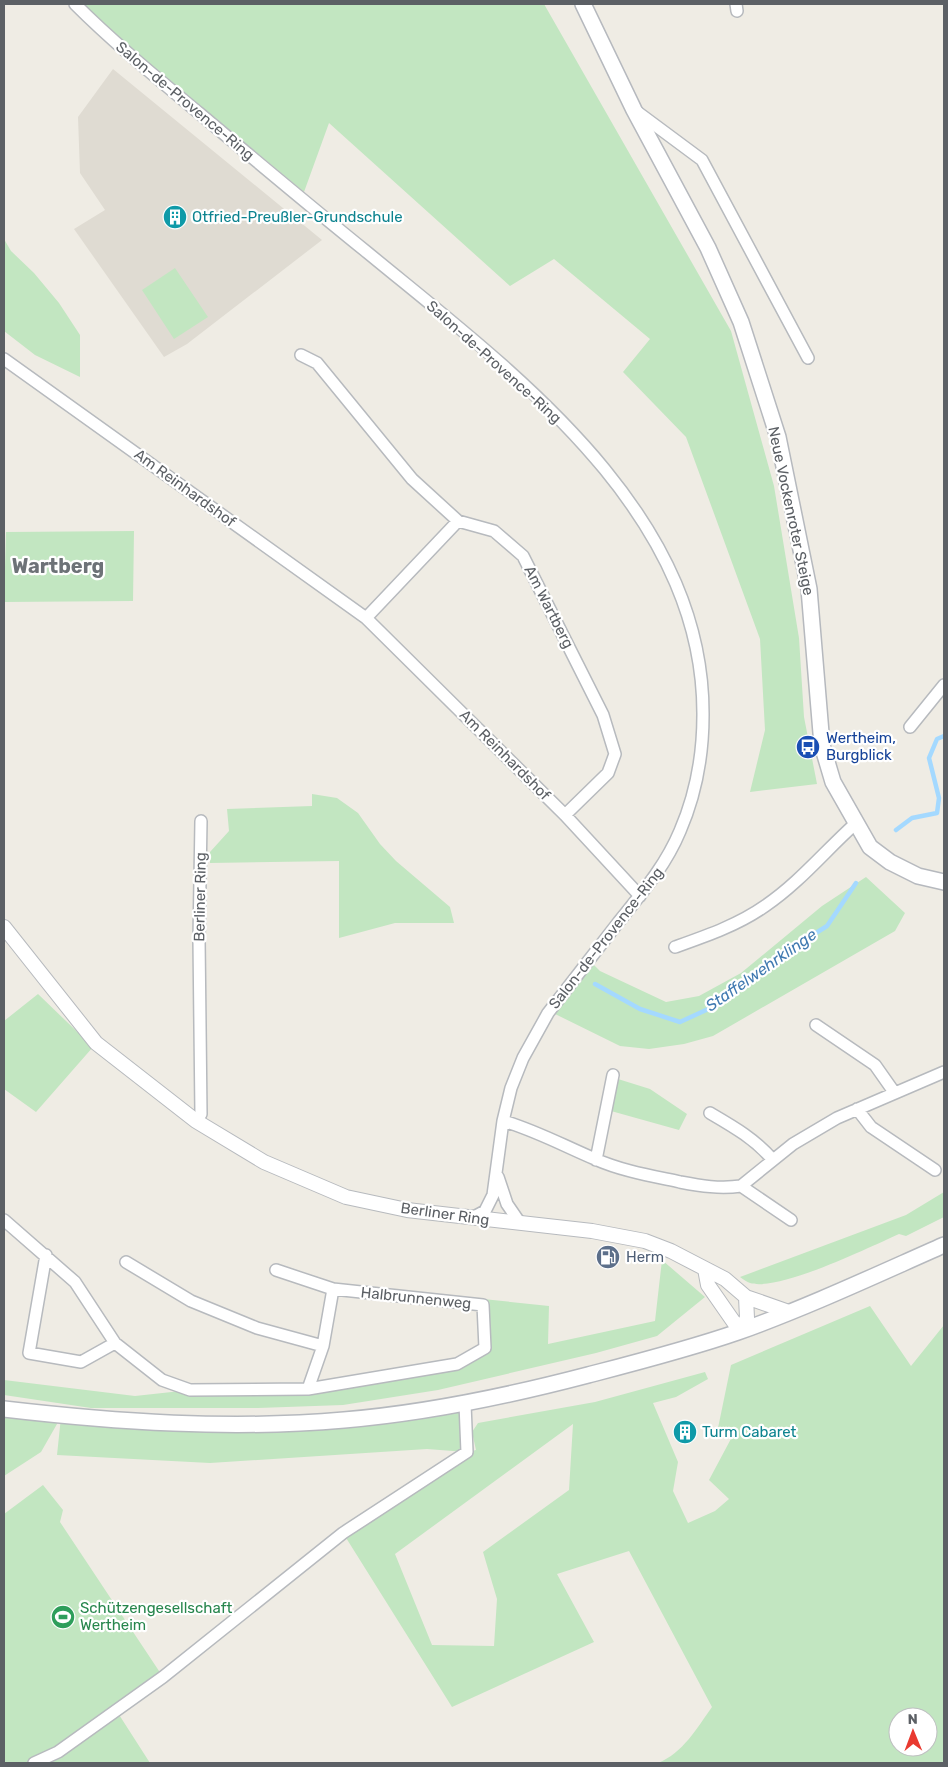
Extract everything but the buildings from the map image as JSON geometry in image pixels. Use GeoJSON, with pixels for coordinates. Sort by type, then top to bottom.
{"type":"FeatureCollection","features":[{"type":"Feature","properties":{"kind":"main road","name":"Neue Vockenroter Steige"},"geometry":{"type":"LineString","coordinates":[[583,4],[634,110],[708,248],[741,322],[778,437],[809,589],[822,745],[833,782],[855,824],[870,847],[890,862],[918,876],[944,882]]}},
{"type":"Feature","properties":{"kind":"main road"},"geometry":{"type":"LineString","coordinates":[[4,1409],[178,1424],[259,1424],[344,1420],[465,1404],[638,1362],[740,1331],[790,1312],[944,1245]]}},
{"type":"Feature","properties":{"kind":"street","name":"Salon-de-Provence-Ring"},"geometry":{"type":"LineString","coordinates":[[75,4],[140,63],[448,319],[544,403],[602,467],[637,511],[672,572],[693,630],[703,689],[703,738],[698,776],[682,829],[662,868],[548,1013],[523,1058],[511,1088],[503,1120],[493,1195],[485,1211],[472,1218]]}},
{"type":"Feature","properties":{"kind":"street","name":"Neue Vockenroter Steige"},"geometry":{"type":"LineString","coordinates":[[634,110],[702,160],[808,358]]}},
{"type":"Feature","properties":{"kind":"street","name":"Am Wartberg"},"geometry":{"type":"LineString","coordinates":[[301,355],[317,363],[412,479],[458,521],[494,532],[522,556],[603,715],[615,754],[608,773],[565,815]]}},
{"type":"Feature","properties":{"kind":"street","name":"Am Reinhardshof"},"geometry":{"type":"LineString","coordinates":[[4,358],[366,618],[565,815],[640,896]]}},
{"type":"Feature","properties":{"kind":"street"},"geometry":{"type":"LineString","coordinates":[[366,618],[458,521]]}},
{"type":"Feature","properties":{"kind":"street"},"geometry":{"type":"LineString","coordinates":[[910,728],[944,685]]}},
{"type":"Feature","properties":{"kind":"street","name":"Berliner Ring"},"geometry":{"type":"LineString","coordinates":[[196,1121],[201,1114],[199,939],[201,821]]}},
{"type":"Feature","properties":{"kind":"street"},"geometry":{"type":"LineString","coordinates":[[675,947],[720,931],[765,906],[792,885],[834,842],[855,824]]}},
{"type":"Feature","properties":{"kind":"street","name":"Berliner Ring"},"geometry":{"type":"LineString","coordinates":[[4,927],[96,1043],[196,1121],[264,1162],[346,1197],[416,1211],[592,1231],[644,1241],[671,1251],[725,1279],[746,1297],[790,1312]]}},
{"type":"Feature","properties":{"kind":"street"},"geometry":{"type":"LineString","coordinates":[[816,1025],[875,1066],[894,1092]]}},
{"type":"Feature","properties":{"kind":"street"},"geometry":{"type":"LineString","coordinates":[[503,1120],[531,1129],[596,1160],[626,1170],[704,1186],[724,1188],[741,1186],[773,1160],[822,1126],[894,1092],[944,1072]]}},
{"type":"Feature","properties":{"kind":"street"},"geometry":{"type":"LineString","coordinates":[[596,1160],[613,1075]]}},
{"type":"Feature","properties":{"kind":"street"},"geometry":{"type":"LineString","coordinates":[[857,1109],[871,1127],[935,1170]]}},
{"type":"Feature","properties":{"kind":"street"},"geometry":{"type":"LineString","coordinates":[[710,1114],[744,1133],[760,1145],[773,1160]]}},
{"type":"Feature","properties":{"kind":"street","name":"Salon-de-Provence-Ring"},"geometry":{"type":"LineString","coordinates":[[497,1176],[507,1204],[520,1222]]}},
{"type":"Feature","properties":{"kind":"street"},"geometry":{"type":"LineString","coordinates":[[741,1186],[791,1220]]}},
{"type":"Feature","properties":{"kind":"street","name":"Halbrunnenweg"},"geometry":{"type":"LineString","coordinates":[[4,1220],[75,1282],[115,1343],[162,1380],[190,1390],[308,1388],[457,1364],[485,1348],[483,1305],[333,1290],[276,1270]]}},
{"type":"Feature","properties":{"kind":"street"},"geometry":{"type":"LineString","coordinates":[[46,1255],[29,1353],[81,1362],[115,1343]]}},
{"type":"Feature","properties":{"kind":"street"},"geometry":{"type":"LineString","coordinates":[[126,1262],[191,1301],[257,1328],[323,1346]]}},
{"type":"Feature","properties":{"kind":"street"},"geometry":{"type":"LineString","coordinates":[[705,1269],[708,1285],[740,1331],[747,1318],[746,1297]]}},
{"type":"Feature","properties":{"kind":"street"},"geometry":{"type":"LineString","coordinates":[[308,1388],[323,1346],[333,1290]]}},
{"type":"Feature","properties":{"kind":"street"},"geometry":{"type":"LineString","coordinates":[[34,1763],[58,1752],[163,1676],[343,1533],[467,1452],[465,1404]]}},
{"type":"Feature","properties":{"kind":"shaded area"},"geometry":{"type":"Polygon","coordinates":[[[113,69],[322,240],[187,344],[164,357],[74,229],[105,210],[80,173],[78,117],[113,69]]]}},
{"type":"Feature","properties":{"kind":"green space"},"geometry":{"type":"Polygon","coordinates":[[[75,4],[544,4],[731,331],[774,486],[799,638],[804,717],[817,784],[750,792],[765,730],[760,639],[686,437],[623,372],[650,339],[554,259],[510,286],[329,123],[304,192],[173,83],[140,63],[75,4]]]}},
{"type":"Feature","properties":{"kind":"green space"},"geometry":{"type":"Polygon","coordinates":[[[4,239],[11,251],[34,273],[59,303],[80,335],[80,377],[35,355],[4,331],[4,239]]]}},
{"type":"Feature","properties":{"kind":"green space"},"geometry":{"type":"Polygon","coordinates":[[[175,268],[208,317],[174,339],[142,290],[175,268]]]}},
{"type":"Feature","properties":{"kind":"green space"},"geometry":{"type":"Polygon","coordinates":[[[134,531],[133,601],[4,602],[6,532],[134,531]]]}},
{"type":"Feature","properties":{"kind":"green space"},"geometry":{"type":"Polygon","coordinates":[[[312,794],[337,798],[358,813],[380,844],[396,861],[450,907],[454,923],[395,923],[339,938],[339,861],[210,863],[210,852],[229,831],[227,809],[312,806],[312,794]]]}},
{"type":"Feature","properties":{"kind":"green space"},"geometry":{"type":"Polygon","coordinates":[[[866,877],[905,913],[895,931],[713,1036],[684,1044],[649,1049],[620,1046],[549,1011],[589,960],[600,971],[666,1002],[699,996],[741,973],[822,906],[866,877]]]}},
{"type":"Feature","properties":{"kind":"green space"},"geometry":{"type":"Polygon","coordinates":[[[38,994],[93,1047],[36,1112],[4,1089],[4,1021],[38,994]]]}},
{"type":"Feature","properties":{"kind":"green space"},"geometry":{"type":"Polygon","coordinates":[[[618,1079],[650,1089],[687,1114],[679,1130],[611,1111],[618,1079]]]}},
{"type":"Feature","properties":{"kind":"green space"},"geometry":{"type":"Polygon","coordinates":[[[944,1192],[944,1217],[906,1236],[899,1234],[824,1267],[781,1281],[763,1284],[750,1283],[740,1277],[906,1215],[944,1192]]]}},
{"type":"Feature","properties":{"kind":"green space"},"geometry":{"type":"Polygon","coordinates":[[[662,1260],[705,1297],[657,1336],[596,1353],[438,1390],[343,1405],[258,1408],[91,1408],[4,1395],[4,1380],[135,1396],[190,1390],[308,1389],[457,1364],[485,1348],[483,1299],[549,1306],[548,1344],[655,1321],[662,1260]]]}},
{"type":"Feature","properties":{"kind":"green space"},"geometry":{"type":"Polygon","coordinates":[[[870,1306],[911,1366],[944,1325],[944,1763],[658,1763],[667,1759],[682,1746],[712,1707],[629,1551],[557,1574],[594,1642],[452,1707],[343,1533],[466,1452],[427,1449],[210,1463],[57,1455],[61,1417],[41,1452],[4,1476],[4,1409],[259,1424],[465,1404],[467,1452],[476,1450],[472,1432],[478,1423],[595,1402],[705,1372],[708,1379],[676,1397],[653,1403],[678,1462],[673,1491],[688,1523],[715,1511],[729,1499],[709,1480],[733,1435],[718,1428],[731,1365],[870,1306]],[[573,1424],[395,1554],[432,1645],[494,1646],[497,1599],[483,1552],[569,1490],[573,1424]]]}},
{"type":"Feature","properties":{"kind":"green space","name":"Schützengesellschaft Wertheim"},"geometry":{"type":"Polygon","coordinates":[[[43,1485],[63,1510],[60,1522],[163,1677],[116,1710],[150,1763],[4,1763],[4,1514],[43,1485]]]}},
{"type":"Feature","properties":{"kind":"waterway","name":"Staffelwehrklinge"},"geometry":{"type":"LineString","coordinates":[[896,830],[912,818],[937,813],[939,798],[929,758],[937,739],[944,736]]}},
{"type":"Feature","properties":{"kind":"waterway","name":"Staffelwehrklinge"},"geometry":{"type":"LineString","coordinates":[[595,984],[640,1009],[680,1022],[717,1005],[764,966],[827,926],[856,883]]}},
{"type":"Feature","properties":{"kind":"place","name":"Otfried-Preußler-Grundschule"},"geometry":{"type":"Point","coordinates":[175,217]}},
{"type":"Feature","properties":{"kind":"place","name":"Wertheim, Burgblick"},"geometry":{"type":"Point","coordinates":[808,747]}},
{"type":"Feature","properties":{"kind":"place","name":"Herm"},"geometry":{"type":"Point","coordinates":[608,1257]}},
{"type":"Feature","properties":{"kind":"place","name":"Turm Cabaret"},"geometry":{"type":"Point","coordinates":[685,1432]}},
{"type":"Feature","properties":{"kind":"place","name":"Schützengesellschaft Wertheim"},"geometry":{"type":"Point","coordinates":[63,1617]}},
{"type":"Feature","properties":{"kind":"district","name":"Wartberg"},"geometry":{"type":"Point","coordinates":[58,566]}}]}
